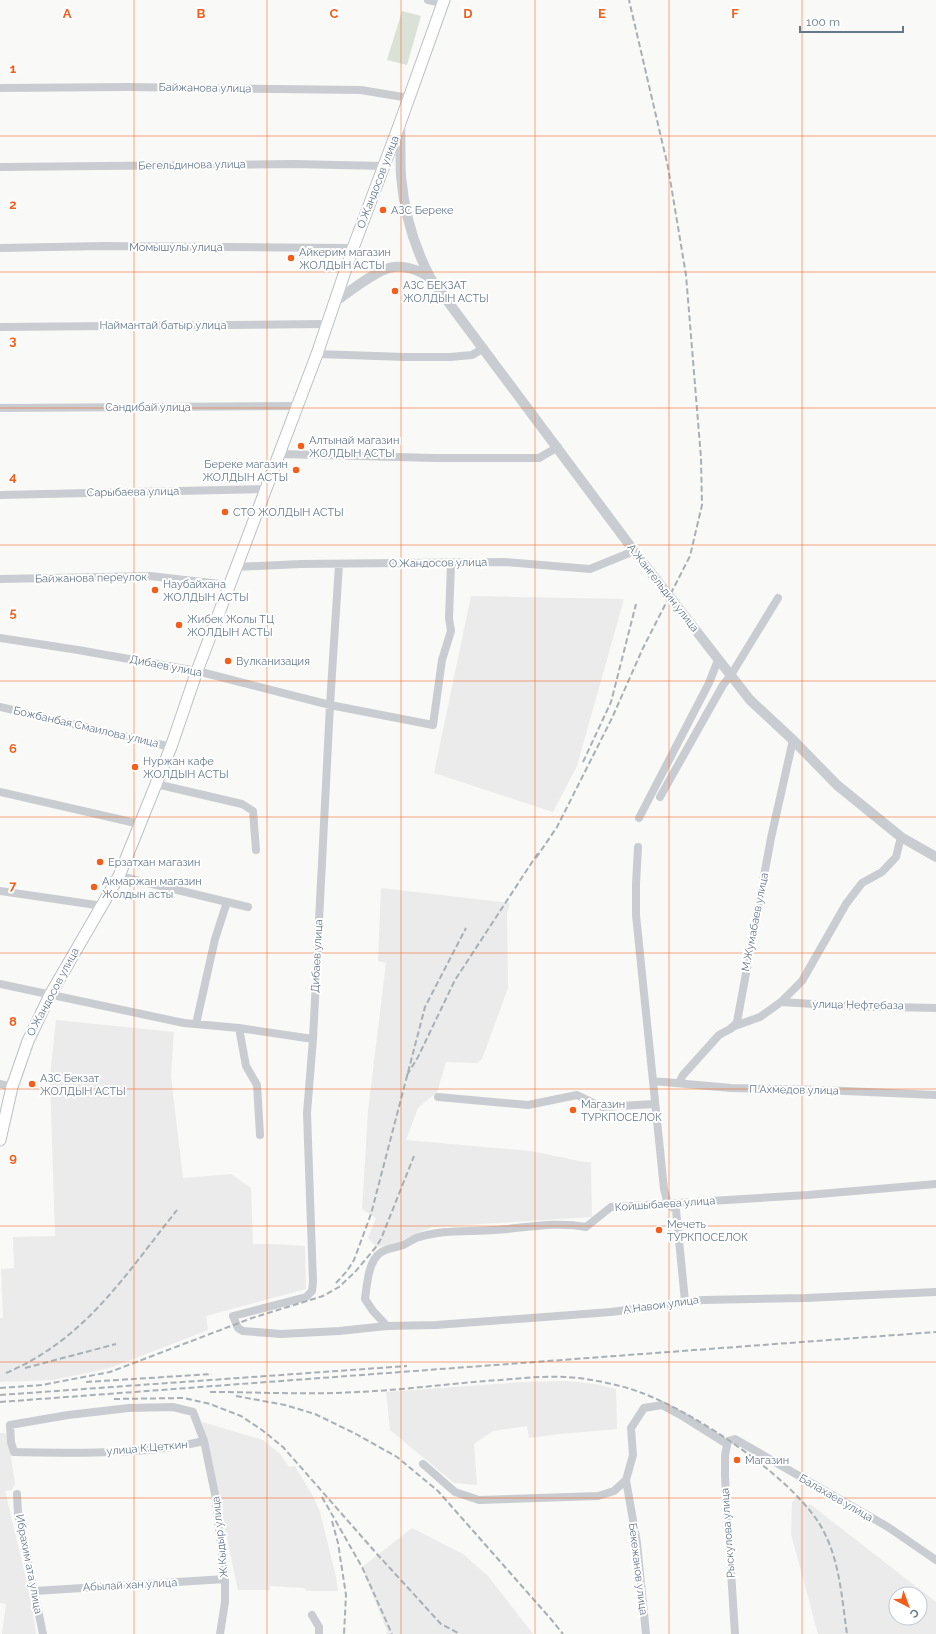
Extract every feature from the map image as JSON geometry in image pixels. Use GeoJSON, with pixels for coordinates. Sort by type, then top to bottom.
{"type":"FeatureCollection","features":[{"type":"Feature","properties":{"kind":"main road","name":"О.Жандосов улица"},"geometry":{"type":"LineString","coordinates":[[0,1140],[12,1087],[28,1041],[50,995],[74,952],[103,906],[119,876],[171,747],[197,671],[267,489],[353,248],[444,1]]}},
{"type":"Feature","properties":{"kind":"street"},"geometry":{"type":"LineString","coordinates":[[428,0],[444,1]]}},
{"type":"Feature","properties":{"kind":"street","name":"Байжанова улица"},"geometry":{"type":"LineString","coordinates":[[0,88],[127,87],[361,90],[409,98]]}},
{"type":"Feature","properties":{"kind":"street","name":"А.Жангельдин улица"},"geometry":{"type":"LineString","coordinates":[[400,123],[401,176],[406,210],[421,260],[432,279],[558,446],[634,551],[750,700],[793,740],[837,785],[901,838],[936,857]]}},
{"type":"Feature","properties":{"kind":"street","name":"Бегельдинова улица"},"geometry":{"type":"LineString","coordinates":[[0,167],[294,164],[383,166]]}},
{"type":"Feature","properties":{"kind":"street","name":"Момышулы улица"},"geometry":{"type":"LineString","coordinates":[[0,248],[104,246],[353,248]]}},
{"type":"Feature","properties":{"kind":"street"},"geometry":{"type":"LineString","coordinates":[[334,303],[363,282],[389,268],[411,268],[420,271],[432,279]]}},
{"type":"Feature","properties":{"kind":"street","name":"Наймантай батыр улица"},"geometry":{"type":"LineString","coordinates":[[0,327],[326,324]]}},
{"type":"Feature","properties":{"kind":"street"},"geometry":{"type":"LineString","coordinates":[[316,354],[450,357],[472,355],[484,348]]}},
{"type":"Feature","properties":{"kind":"street","name":"Сандибай улица"},"geometry":{"type":"LineString","coordinates":[[0,408],[297,406]]}},
{"type":"Feature","properties":{"kind":"street"},"geometry":{"type":"LineString","coordinates":[[279,454],[428,458],[539,458],[558,446]]}},
{"type":"Feature","properties":{"kind":"street","name":"Сарыбаева улица"},"geometry":{"type":"LineString","coordinates":[[0,495],[267,489]]}},
{"type":"Feature","properties":{"kind":"street","name":"О.Жандосов улица"},"geometry":{"type":"LineString","coordinates":[[237,567],[504,562],[590,569],[634,551]]}},
{"type":"Feature","properties":{"kind":"street","name":"Дибаев улица"},"geometry":{"type":"LineString","coordinates":[[313,1278],[307,1113],[313,1039],[330,705],[339,564]]}},
{"type":"Feature","properties":{"kind":"street","name":"Дибаев улица"},"geometry":{"type":"LineString","coordinates":[[0,638],[197,671],[330,705],[433,725],[442,660],[451,631],[449,618],[451,564]]}},
{"type":"Feature","properties":{"kind":"street","name":"Байжанова переулок"},"geometry":{"type":"LineString","coordinates":[[0,579],[150,576],[230,585]]}},
{"type":"Feature","properties":{"kind":"street"},"geometry":{"type":"LineString","coordinates":[[660,797],[723,685],[731,675],[778,598]]}},
{"type":"Feature","properties":{"kind":"street"},"geometry":{"type":"LineString","coordinates":[[639,818],[709,683],[718,660]]}},
{"type":"Feature","properties":{"kind":"street","name":"Божбанбая Смаилова улица"},"geometry":{"type":"LineString","coordinates":[[0,707],[171,747]]}},
{"type":"Feature","properties":{"kind":"street","name":"М.Жумабаев улица"},"geometry":{"type":"LineString","coordinates":[[732,1028],[737,1022],[772,838],[793,740]]}},
{"type":"Feature","properties":{"kind":"street"},"geometry":{"type":"LineString","coordinates":[[156,784],[242,804],[253,811],[256,850]]}},
{"type":"Feature","properties":{"kind":"street"},"geometry":{"type":"LineString","coordinates":[[0,792],[140,824]]}},
{"type":"Feature","properties":{"kind":"street"},"geometry":{"type":"LineString","coordinates":[[680,1083],[683,1075],[719,1035],[732,1028],[760,1018],[802,982],[846,904],[862,883],[882,872],[896,857],[901,838]]}},
{"type":"Feature","properties":{"kind":"street"},"geometry":{"type":"LineString","coordinates":[[638,847],[636,916],[655,1104],[664,1189],[668,1204],[676,1210],[686,1301]]}},
{"type":"Feature","properties":{"kind":"street"},"geometry":{"type":"LineString","coordinates":[[119,876],[248,907]]}},
{"type":"Feature","properties":{"kind":"street"},"geometry":{"type":"LineString","coordinates":[[0,891],[103,906]]}},
{"type":"Feature","properties":{"kind":"street"},"geometry":{"type":"LineString","coordinates":[[196,1024],[215,939],[227,902]]}},
{"type":"Feature","properties":{"kind":"street"},"geometry":{"type":"LineString","coordinates":[[0,984],[196,1024],[239,1028],[313,1039]]}},
{"type":"Feature","properties":{"kind":"street","name":"улица Нефтебаза"},"geometry":{"type":"LineString","coordinates":[[780,1002],[845,1006],[936,1008]]}},
{"type":"Feature","properties":{"kind":"street"},"geometry":{"type":"LineString","coordinates":[[239,1028],[246,1066],[257,1085],[260,1135]]}},
{"type":"Feature","properties":{"kind":"street","name":"П.Ахмедов улица"},"geometry":{"type":"LineString","coordinates":[[653,1081],[731,1088],[936,1095]]}},
{"type":"Feature","properties":{"kind":"street"},"geometry":{"type":"LineString","coordinates":[[0,1084],[12,1087]]}},
{"type":"Feature","properties":{"kind":"street"},"geometry":{"type":"LineString","coordinates":[[438,1097],[528,1106],[577,1095],[602,1107],[655,1104]]}},
{"type":"Feature","properties":{"kind":"street","name":"Койшыбаева улица"},"geometry":{"type":"LineString","coordinates":[[387,1326],[373,1311],[365,1299],[373,1263],[381,1252],[402,1246],[416,1238],[445,1232],[495,1230],[533,1226],[571,1224],[586,1227],[611,1207],[808,1195],[936,1184]]}},
{"type":"Feature","properties":{"kind":"street","name":"А.Навои улица"},"geometry":{"type":"LineString","coordinates":[[313,1278],[312,1291],[306,1297],[233,1316],[238,1328],[243,1331],[281,1334],[339,1331],[387,1326],[436,1325],[611,1312],[686,1301],[806,1298],[936,1292]]}},
{"type":"Feature","properties":{"kind":"street","name":"Бекежанов улица"},"geometry":{"type":"LineString","coordinates":[[646,1634],[637,1543],[626,1480],[633,1455],[631,1428],[644,1408],[662,1405],[727,1444]]}},
{"type":"Feature","properties":{"kind":"street","name":"улица К.Цеткин"},"geometry":{"type":"LineString","coordinates":[[173,1407],[193,1412],[204,1441],[146,1450],[67,1453],[14,1452],[11,1442],[10,1425],[68,1414],[129,1408],[173,1407]]}},
{"type":"Feature","properties":{"kind":"street","name":"Балахаев улица"},"geometry":{"type":"LineString","coordinates":[[727,1444],[728,1441],[735,1439],[888,1527],[936,1560]]}},
{"type":"Feature","properties":{"kind":"street","name":"Ж.Кыдыр улица"},"geometry":{"type":"LineString","coordinates":[[204,1441],[215,1494],[225,1579],[225,1602],[220,1634]]}},
{"type":"Feature","properties":{"kind":"street","name":"Рыскулова улица"},"geometry":{"type":"LineString","coordinates":[[727,1444],[725,1455],[725,1477],[735,1634]]}},
{"type":"Feature","properties":{"kind":"street"},"geometry":{"type":"LineString","coordinates":[[423,1464],[455,1492],[479,1500],[598,1496],[614,1491],[626,1480]]}},
{"type":"Feature","properties":{"kind":"street","name":"Ибрахим ата улица"},"geometry":{"type":"LineString","coordinates":[[17,1494],[18,1514],[43,1634]]}},
{"type":"Feature","properties":{"kind":"street","name":"Абылай хан улица"},"geometry":{"type":"LineString","coordinates":[[35,1591],[225,1579]]}},
{"type":"Feature","properties":{"kind":"street"},"geometry":{"type":"LineString","coordinates":[[312,1615],[319,1627],[319,1634]]}},
{"type":"Feature","properties":{"kind":"shaded area"},"geometry":{"type":"Polygon","coordinates":[[[402,11],[421,16],[407,65],[387,60],[402,11]]]}},
{"type":"Feature","properties":{"kind":"shaded area"},"geometry":{"type":"Polygon","coordinates":[[[471,596],[624,599],[577,766],[553,812],[434,773],[471,596]]]}},
{"type":"Feature","properties":{"kind":"shaded area"},"geometry":{"type":"Polygon","coordinates":[[[381,888],[510,903],[507,913],[508,988],[482,1059],[477,1063],[446,1062],[437,1092],[418,1108],[406,1140],[531,1151],[584,1162],[591,1162],[592,1217],[432,1227],[392,1245],[376,1247],[368,1238],[376,1218],[362,1209],[368,1111],[386,963],[378,961],[381,888]]]}},
{"type":"Feature","properties":{"kind":"shaded area"},"geometry":{"type":"Polygon","coordinates":[[[56,1020],[174,1032],[171,1076],[183,1178],[231,1174],[251,1188],[253,1244],[305,1246],[306,1289],[206,1316],[208,1330],[110,1368],[53,1380],[0,1382],[0,1318],[3,1318],[1,1269],[14,1268],[13,1237],[55,1236],[50,1076],[56,1020]]]}},
{"type":"Feature","properties":{"kind":"shaded area"},"geometry":{"type":"Polygon","coordinates":[[[567,1381],[596,1384],[616,1389],[617,1429],[529,1438],[527,1426],[493,1431],[474,1444],[477,1485],[454,1483],[390,1430],[386,1392],[522,1382],[567,1381]]]}},
{"type":"Feature","properties":{"kind":"shaded area"},"geometry":{"type":"Polygon","coordinates":[[[202,1422],[263,1440],[280,1454],[289,1467],[295,1466],[314,1498],[320,1512],[338,1591],[307,1591],[304,1588],[270,1586],[270,1590],[238,1590],[202,1422]]]}},
{"type":"Feature","properties":{"kind":"shaded area"},"geometry":{"type":"Polygon","coordinates":[[[0,1433],[5,1433],[8,1436],[15,1484],[12,1490],[5,1491],[31,1599],[36,1634],[2,1634],[6,1604],[0,1603],[0,1433]]]}},
{"type":"Feature","properties":{"kind":"shaded area"},"geometry":{"type":"Polygon","coordinates":[[[797,1497],[807,1506],[810,1504],[915,1586],[888,1586],[888,1626],[928,1626],[928,1596],[936,1602],[936,1634],[818,1634],[791,1534],[792,1502],[797,1497]]]}},
{"type":"Feature","properties":{"kind":"shaded area"},"geometry":{"type":"Polygon","coordinates":[[[412,1528],[463,1554],[488,1576],[533,1634],[386,1634],[387,1631],[362,1567],[412,1528]]]}},
{"type":"Feature","properties":{"kind":"railway"},"geometry":{"type":"LineString","coordinates":[[536,858],[557,827],[612,718],[643,648],[690,556],[702,505],[701,458],[686,275],[668,167],[629,0]]}},
{"type":"Feature","properties":{"kind":"railway"},"geometry":{"type":"LineString","coordinates":[[583,762],[611,702],[636,604]]}},
{"type":"Feature","properties":{"kind":"railway"},"geometry":{"type":"LineString","coordinates":[[407,1075],[418,1057],[455,980],[538,853]]}},
{"type":"Feature","properties":{"kind":"railway"},"geometry":{"type":"LineString","coordinates":[[336,1283],[347,1271],[354,1260],[371,1214],[425,1007],[466,928]]}},
{"type":"Feature","properties":{"kind":"railway"},"geometry":{"type":"LineString","coordinates":[[0,1388],[42,1385],[110,1372],[252,1318],[323,1296],[339,1287],[355,1272],[376,1247],[381,1239],[414,1156]]}},
{"type":"Feature","properties":{"kind":"railway"},"geometry":{"type":"LineString","coordinates":[[6,1373],[34,1359],[82,1324],[121,1281],[177,1210]]}},
{"type":"Feature","properties":{"kind":"railway"},"geometry":{"type":"LineString","coordinates":[[0,1402],[936,1332]]}},
{"type":"Feature","properties":{"kind":"railway"},"geometry":{"type":"LineString","coordinates":[[25,1368],[116,1344]]}},
{"type":"Feature","properties":{"kind":"railway"},"geometry":{"type":"LineString","coordinates":[[0,1395],[407,1366]]}},
{"type":"Feature","properties":{"kind":"railway"},"geometry":{"type":"LineString","coordinates":[[86,1382],[212,1374]]}},
{"type":"Feature","properties":{"kind":"railway"},"geometry":{"type":"LineString","coordinates":[[210,1392],[339,1393],[393,1390],[525,1378],[558,1377],[605,1382],[642,1393],[690,1416],[717,1432],[744,1451],[770,1471],[793,1492],[811,1512],[824,1532],[834,1556],[840,1582],[847,1634]]}},
{"type":"Feature","properties":{"kind":"railway"},"geometry":{"type":"LineString","coordinates":[[236,1396],[285,1405],[315,1414],[356,1434],[397,1457],[438,1491],[563,1634]]}},
{"type":"Feature","properties":{"kind":"railway"},"geometry":{"type":"LineString","coordinates":[[114,1399],[184,1398],[210,1404],[241,1416],[262,1430],[283,1447],[441,1624],[460,1634]]}},
{"type":"Feature","properties":{"kind":"railway"},"geometry":{"type":"LineString","coordinates":[[322,1497],[362,1567],[392,1634]]}},
{"type":"Feature","properties":{"kind":"railway"},"geometry":{"type":"LineString","coordinates":[[332,1521],[338,1543],[346,1595],[344,1634]]}},
{"type":"Feature","properties":{"kind":"place","name":"АЗС Береке"},"geometry":{"type":"Point","coordinates":[383,210]}},
{"type":"Feature","properties":{"kind":"place","name":"Айкерим магазин ЖОЛДЫН АСТЫ"},"geometry":{"type":"Point","coordinates":[291,258]}},
{"type":"Feature","properties":{"kind":"place","name":"АЗС БЕКЗАТ ЖОЛДЫН АСТЫ"},"geometry":{"type":"Point","coordinates":[395,291]}},
{"type":"Feature","properties":{"kind":"place","name":"Алтынай магазин ЖОЛДЫН АСТЫ"},"geometry":{"type":"Point","coordinates":[301,446]}},
{"type":"Feature","properties":{"kind":"place","name":"Береке магазин ЖОЛДЫН АСТЫ"},"geometry":{"type":"Point","coordinates":[296,470]}},
{"type":"Feature","properties":{"kind":"place","name":"СТО ЖОЛДЫН АСТЫ"},"geometry":{"type":"Point","coordinates":[225,512]}},
{"type":"Feature","properties":{"kind":"place","name":"Наубайхана ЖОЛДЫН АСТЫ"},"geometry":{"type":"Point","coordinates":[155,590]}},
{"type":"Feature","properties":{"kind":"place","name":"Жибек Жолы ТЦ ЖОЛДЫН АСТЫ"},"geometry":{"type":"Point","coordinates":[179,625]}},
{"type":"Feature","properties":{"kind":"place","name":"Вулканизация"},"geometry":{"type":"Point","coordinates":[228,661]}},
{"type":"Feature","properties":{"kind":"place","name":"Нуржан кафе ЖОЛДЫН АСТЫ"},"geometry":{"type":"Point","coordinates":[135,767]}},
{"type":"Feature","properties":{"kind":"place","name":"Ерзатхан магазин"},"geometry":{"type":"Point","coordinates":[100,862]}},
{"type":"Feature","properties":{"kind":"place","name":"Акмаржан магазин Жолдын асты"},"geometry":{"type":"Point","coordinates":[94,887]}},
{"type":"Feature","properties":{"kind":"place","name":"АЗС Бекзат ЖОЛДЫН АСТЫ"},"geometry":{"type":"Point","coordinates":[32,1084]}},
{"type":"Feature","properties":{"kind":"place","name":"Магазин ТУРКПОСЕЛОК"},"geometry":{"type":"Point","coordinates":[573,1110]}},
{"type":"Feature","properties":{"kind":"place","name":"Мечеть ТУРКПОСЕЛОК"},"geometry":{"type":"Point","coordinates":[659,1230]}},
{"type":"Feature","properties":{"kind":"place","name":"Магазин"},"geometry":{"type":"Point","coordinates":[737,1460]}}]}
